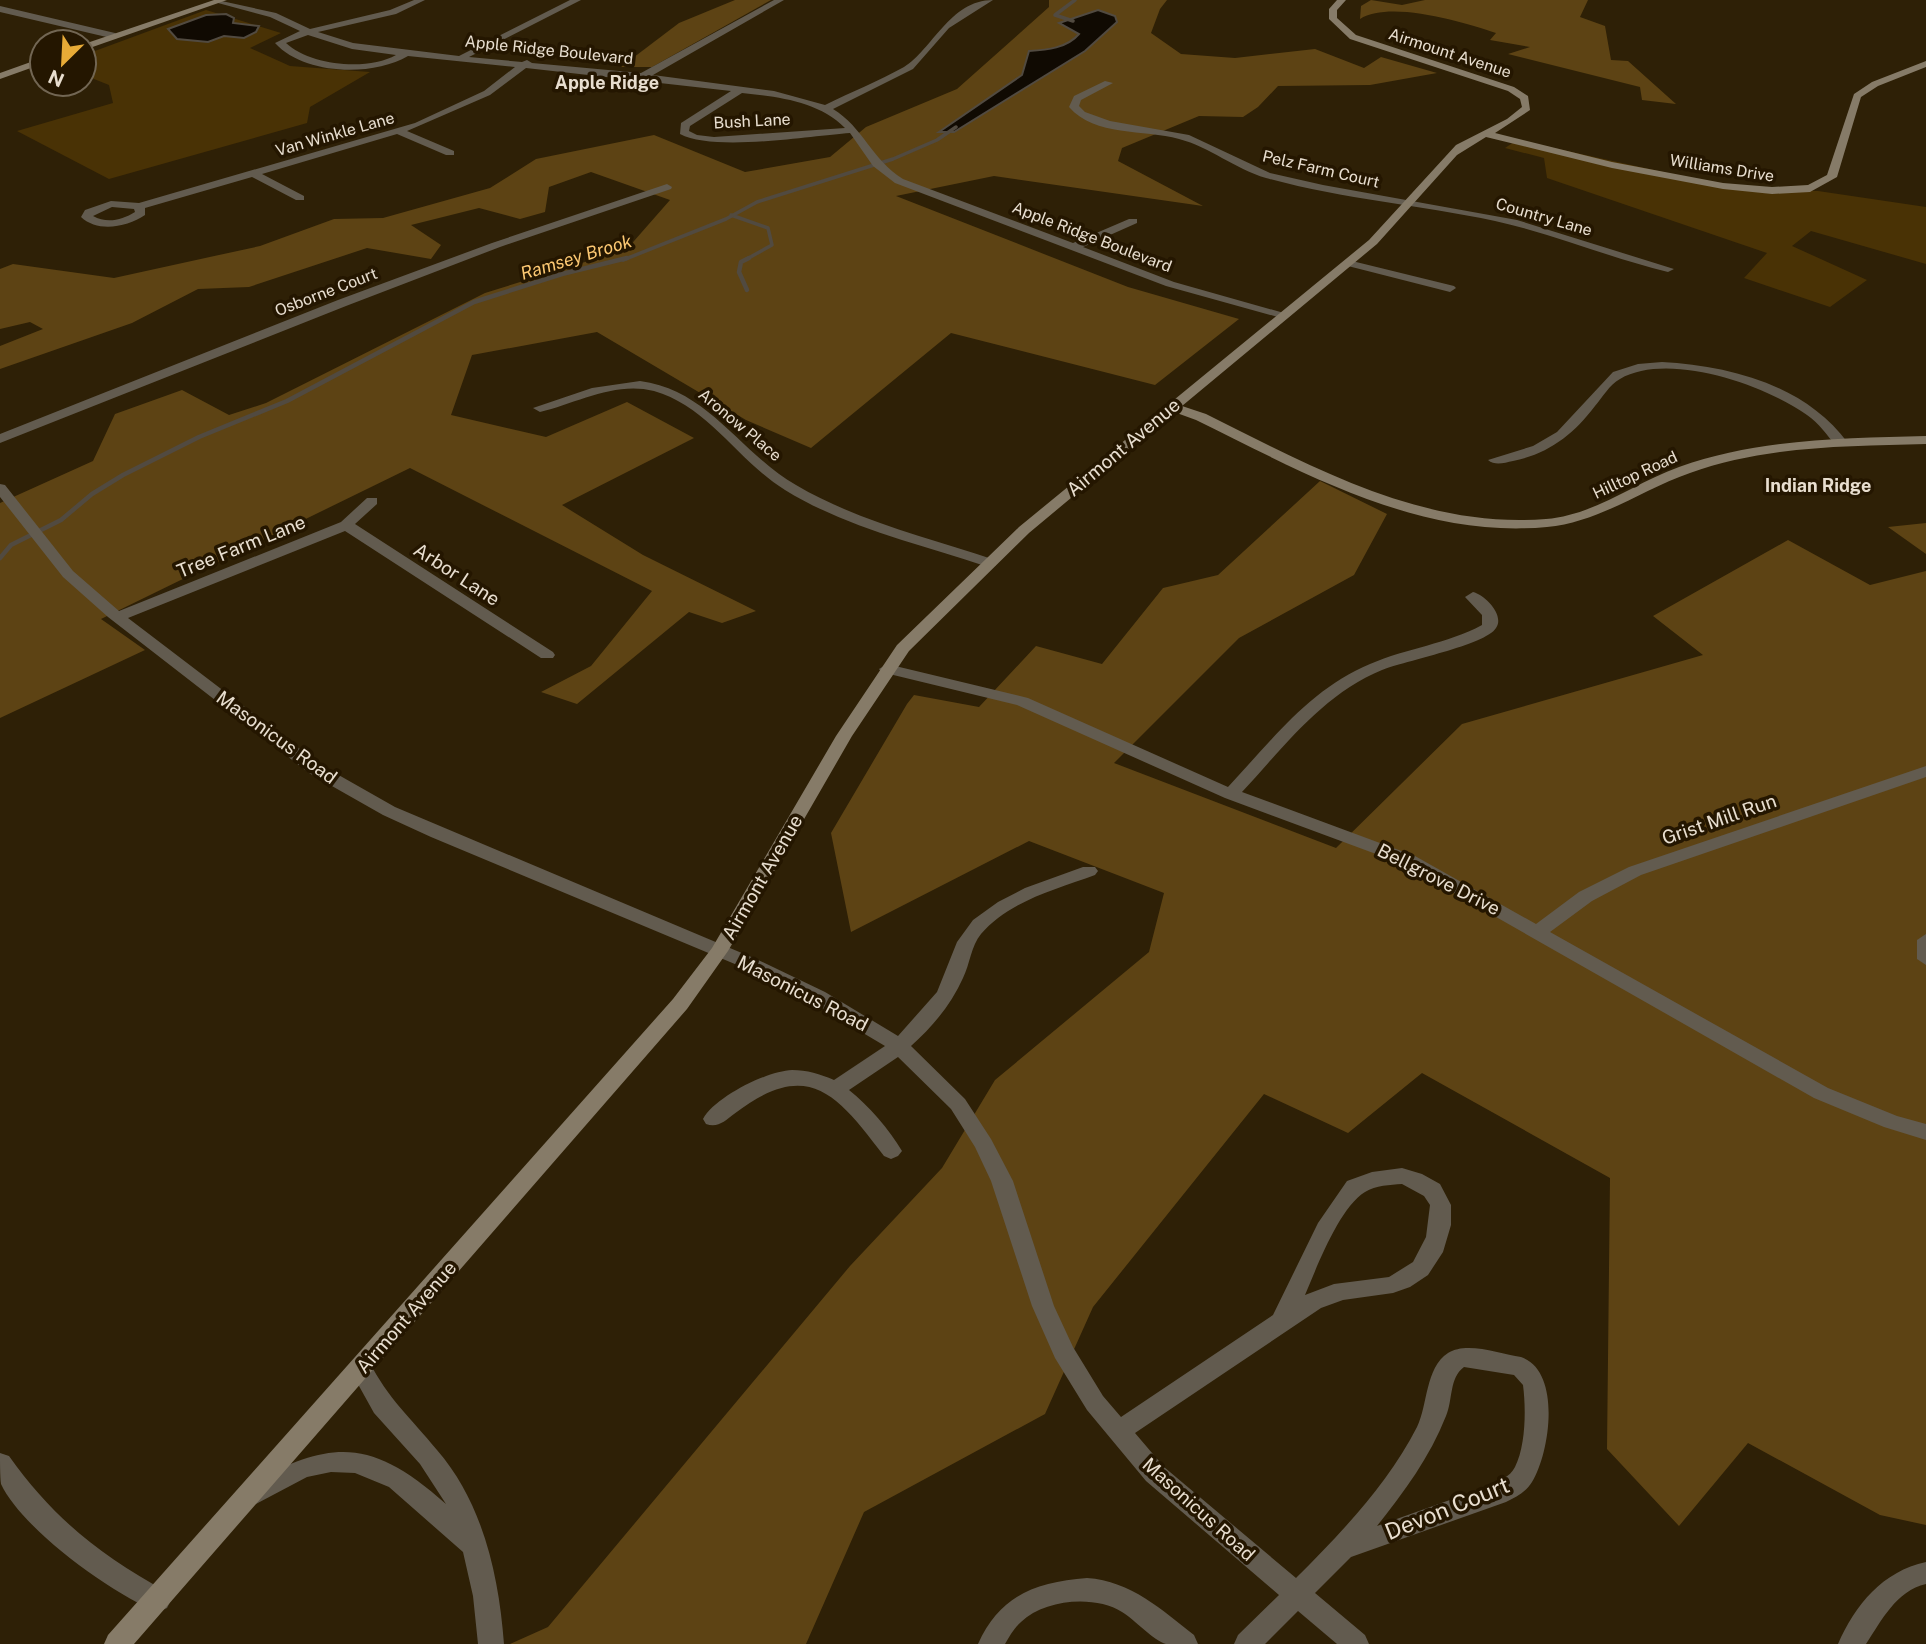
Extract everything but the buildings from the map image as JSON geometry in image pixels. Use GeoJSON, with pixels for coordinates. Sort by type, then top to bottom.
{"type":"FeatureCollection","features":[{"type":"Feature","properties":{"kind":"street"},"geometry":{"type":"LineString","coordinates":[[98,42],[222,0]]}},
{"type":"Feature","properties":{"kind":"street","name":"Apple Ridge Boulevard"},"geometry":{"type":"LineString","coordinates":[[222,0],[273,15],[310,32],[352,46],[645,75],[799,100],[825,109],[854,130],[870,160],[886,174],[1170,284],[1285,315]]}},
{"type":"Feature","properties":{"kind":"street"},"geometry":{"type":"LineString","coordinates":[[407,53],[387,63],[340,64],[308,59],[289,51],[280,43],[285,38],[393,12],[421,0]]}},
{"type":"Feature","properties":{"kind":"street"},"geometry":{"type":"LineString","coordinates":[[463,57],[577,0]]}},
{"type":"Feature","properties":{"kind":"street"},"geometry":{"type":"LineString","coordinates":[[645,75],[780,0]]}},
{"type":"Feature","properties":{"kind":"street"},"geometry":{"type":"LineString","coordinates":[[825,109],[909,67],[946,26],[989,0]]}},
{"type":"Feature","properties":{"kind":"street","name":"Airmount Avenue"},"geometry":{"type":"LineString","coordinates":[[1342,0],[1333,9],[1333,19],[1353,37],[1479,77],[1525,98],[1528,103],[1524,112],[1454,152],[1451,160]]}},
{"type":"Feature","properties":{"kind":"street"},"geometry":{"type":"LineString","coordinates":[[0,9],[115,36]]}},
{"type":"Feature","properties":{"kind":"street","name":"Van Winkle Lane"},"geometry":{"type":"LineString","coordinates":[[139,206],[400,132],[467,104],[503,82],[527,63]]}},
{"type":"Feature","properties":{"kind":"street","name":"Williams Drive"},"geometry":{"type":"LineString","coordinates":[[1488,134],[1639,171],[1755,191],[1801,191],[1823,186],[1832,177],[1857,96],[1875,84],[1926,64]]}},
{"type":"Feature","properties":{"kind":"street"},"geometry":{"type":"LineString","coordinates":[[0,76],[28,66]]}},
{"type":"Feature","properties":{"kind":"street","name":"Pelz Farm Court"},"geometry":{"type":"LineString","coordinates":[[1108,83],[1077,98],[1074,107],[1077,111],[1102,122],[1161,131],[1194,140],[1236,163],[1266,175],[1410,205]]}},
{"type":"Feature","properties":{"kind":"street","name":"Bush Lane"},"geometry":{"type":"LineString","coordinates":[[739,90],[685,125],[684,132],[695,138],[714,139],[854,130]]}},
{"type":"Feature","properties":{"kind":"street"},"geometry":{"type":"LineString","coordinates":[[400,132],[450,153]]}},
{"type":"Feature","properties":{"kind":"street","name":"Airmont Avenue"},"geometry":{"type":"LineString","coordinates":[[117,1644],[251,1495],[645,1044],[719,951],[814,785],[887,669],[935,614],[1024,530],[1348,263],[1410,205],[1451,160]]}},
{"type":"Feature","properties":{"kind":"street"},"geometry":{"type":"LineString","coordinates":[[254,174],[300,198]]}},
{"type":"Feature","properties":{"kind":"street","name":"Osborne Court"},"geometry":{"type":"LineString","coordinates":[[0,439],[342,303],[496,245],[667,187]]}},
{"type":"Feature","properties":{"kind":"street","name":"Country Lane"},"geometry":{"type":"LineString","coordinates":[[1410,205],[1527,225],[1668,269]]}},
{"type":"Feature","properties":{"kind":"street"},"geometry":{"type":"LineString","coordinates":[[1074,247],[1133,221]]}},
{"type":"Feature","properties":{"kind":"street"},"geometry":{"type":"LineString","coordinates":[[1348,263],[1450,288]]}},
{"type":"Feature","properties":{"kind":"street"},"geometry":{"type":"LineString","coordinates":[[1495,460],[1543,449],[1577,423],[1616,376],[1657,365],[1710,371],[1778,393],[1811,411],[1841,443]]}},
{"type":"Feature","properties":{"kind":"street","name":"Aronow Place"},"geometry":{"type":"LineString","coordinates":[[540,408],[620,386],[657,387],[691,405],[761,469],[793,489],[822,503],[990,563]]}},
{"type":"Feature","properties":{"kind":"street","name":"Hilltop Road"},"geometry":{"type":"LineString","coordinates":[[1171,407],[1202,417],[1386,503],[1436,517],[1494,525],[1574,519],[1616,505],[1655,482],[1712,462],[1775,450],[1841,443],[1926,440]]}},
{"type":"Feature","properties":{"kind":"street","name":"Masonicus Road"},"geometry":{"type":"LineString","coordinates":[[0,488],[68,574],[118,617],[315,769],[352,791],[458,842],[719,951],[818,997],[900,1046],[958,1104],[984,1144],[1002,1181],[1043,1306],[1063,1351],[1117,1432],[1155,1474],[1200,1515],[1356,1644]]}},
{"type":"Feature","properties":{"kind":"street","name":"Tree Farm Lane"},"geometry":{"type":"LineString","coordinates":[[118,617],[346,525],[372,502]]}},
{"type":"Feature","properties":{"kind":"street","name":"Arbor Lane"},"geometry":{"type":"LineString","coordinates":[[346,525],[547,655]]}},
{"type":"Feature","properties":{"kind":"street"},"geometry":{"type":"LineString","coordinates":[[1231,794],[1332,692],[1362,673],[1406,655],[1489,628],[1493,621],[1491,614],[1474,597]]}},
{"type":"Feature","properties":{"kind":"street","name":"Bellgrove Drive"},"geometry":{"type":"LineString","coordinates":[[887,669],[1022,701],[1231,794],[1409,860],[1821,1093],[1881,1118],[1926,1132]]}},
{"type":"Feature","properties":{"kind":"street","name":"Grist Mill Run"},"geometry":{"type":"LineString","coordinates":[[1538,932],[1563,910],[1596,888],[1648,865],[1926,772]]}},
{"type":"Feature","properties":{"kind":"street"},"geometry":{"type":"LineString","coordinates":[[836,1088],[900,1046],[941,1001],[956,974],[962,948],[978,925],[1006,905],[1089,871]]}},
{"type":"Feature","properties":{"kind":"street"},"geometry":{"type":"LineString","coordinates":[[1926,940],[1926,959]]}},
{"type":"Feature","properties":{"kind":"street"},"geometry":{"type":"LineString","coordinates":[[713,1119],[755,1086],[777,1079],[806,1077],[836,1088],[872,1123],[891,1151]]}},
{"type":"Feature","properties":{"kind":"street"},"geometry":{"type":"LineString","coordinates":[[1117,1432],[1282,1321],[1311,1301],[1336,1293],[1373,1291],[1400,1282],[1420,1271],[1430,1258],[1444,1216],[1442,1203],[1433,1190],[1419,1180],[1402,1176],[1373,1179],[1352,1189],[1309,1260],[1282,1321]]}},
{"type":"Feature","properties":{"kind":"street","name":"Devon Court"},"geometry":{"type":"LineString","coordinates":[[1247,1644],[1295,1592],[1342,1549],[1379,1505],[1416,1451],[1435,1415],[1444,1371],[1451,1361],[1462,1357],[1480,1358],[1521,1367],[1530,1375],[1536,1388],[1530,1457],[1525,1473],[1513,1486],[1342,1549]]}},
{"type":"Feature","properties":{"kind":"street"},"geometry":{"type":"LineString","coordinates":[[361,1368],[372,1394],[393,1422],[429,1457],[455,1493],[472,1545],[491,1620],[491,1644]]}},
{"type":"Feature","properties":{"kind":"street"},"geometry":{"type":"LineString","coordinates":[[251,1495],[306,1467],[339,1460],[377,1469],[407,1484],[472,1545]]}},
{"type":"Feature","properties":{"kind":"street"},"geometry":{"type":"LineString","coordinates":[[0,1463],[48,1526],[78,1551],[158,1600]]}},
{"type":"Feature","properties":{"kind":"street"},"geometry":{"type":"LineString","coordinates":[[1851,1644],[1892,1585],[1909,1574],[1926,1573]]}},
{"type":"Feature","properties":{"kind":"street"},"geometry":{"type":"LineString","coordinates":[[991,1644],[1012,1613],[1030,1601],[1080,1591],[1107,1591],[1132,1603],[1185,1644]]}},
{"type":"Feature","properties":{"kind":"shaded area"},"geometry":{"type":"Polygon","coordinates":[[[735,0],[771,0],[652,67],[621,67],[679,23],[735,0]]]}},
{"type":"Feature","properties":{"kind":"shaded area"},"geometry":{"type":"Polygon","coordinates":[[[1049,0],[1167,0],[1160,9],[1151,33],[1181,54],[1235,58],[1315,49],[1364,68],[1381,57],[1437,73],[1370,85],[1278,86],[1258,107],[1243,117],[1199,116],[1122,148],[1118,161],[1203,206],[994,176],[896,196],[1128,287],[1239,319],[1155,385],[951,333],[811,448],[746,420],[597,332],[472,355],[451,415],[546,437],[627,402],[694,438],[562,505],[643,555],[756,611],[722,623],[689,612],[577,704],[541,692],[591,666],[652,591],[410,468],[101,619],[145,650],[0,718],[0,503],[93,461],[115,414],[182,390],[229,415],[266,403],[485,293],[627,249],[670,200],[591,172],[549,187],[545,212],[520,219],[479,208],[411,225],[441,245],[431,259],[367,248],[249,287],[198,289],[132,323],[0,369],[0,346],[43,329],[30,322],[0,329],[0,269],[13,264],[114,278],[260,246],[334,219],[383,218],[490,188],[536,159],[654,135],[745,172],[830,157],[866,127],[957,89],[1049,7],[1049,0]]]}},
{"type":"Feature","properties":{"kind":"shaded area"},"geometry":{"type":"Polygon","coordinates":[[[1371,0],[1402,5],[1425,0],[1588,0],[1580,17],[1605,26],[1611,60],[1628,61],[1676,104],[1642,100],[1640,87],[1508,54],[1530,47],[1490,40],[1496,33],[1465,24],[1408,12],[1373,14],[1360,19],[1361,6],[1371,0]]]}},
{"type":"Feature","properties":{"kind":"shaded area"},"geometry":{"type":"Polygon","coordinates":[[[206,10],[281,33],[250,48],[290,66],[370,72],[310,107],[307,123],[109,179],[17,131],[113,103],[109,85],[98,81],[98,50],[206,10]]]}},
{"type":"Feature","properties":{"kind":"shaded area"},"geometry":{"type":"Polygon","coordinates":[[[1098,10],[1115,16],[1117,22],[1085,51],[954,132],[939,132],[1022,75],[1029,51],[1063,45],[1079,34],[1059,23],[1098,10]]]}},
{"type":"Feature","properties":{"kind":"shaded area"},"geometry":{"type":"Polygon","coordinates":[[[226,14],[234,18],[233,23],[259,26],[256,32],[244,38],[224,36],[208,42],[177,39],[168,29],[206,15],[226,14]]]}},
{"type":"Feature","properties":{"kind":"shaded area"},"geometry":{"type":"Polygon","coordinates":[[[1517,140],[1745,190],[1818,191],[1926,207],[1926,264],[1811,231],[1792,246],[1867,280],[1830,307],[1744,278],[1767,253],[1547,178],[1544,158],[1505,148],[1517,140]]]}},
{"type":"Feature","properties":{"kind":"shaded area"},"geometry":{"type":"Polygon","coordinates":[[[1320,481],[1387,514],[1354,575],[1239,638],[1114,763],[1336,848],[1462,724],[1703,655],[1653,616],[1788,540],[1870,585],[1926,571],[1926,1525],[1880,1515],[1748,1443],[1679,1526],[1607,1449],[1610,1178],[1422,1073],[1348,1133],[1264,1094],[1093,1307],[1045,1414],[864,1512],[806,1644],[510,1644],[548,1627],[850,1266],[942,1168],[995,1080],[1149,952],[1164,893],[1029,841],[851,932],[831,833],[907,704],[914,695],[979,707],[1036,646],[1102,664],[1163,588],[1218,575],[1320,481]]]}},
{"type":"Feature","properties":{"kind":"shaded area"},"geometry":{"type":"Polygon","coordinates":[[[1926,523],[1926,554],[1888,527],[1926,523]]]}},
{"type":"Feature","properties":{"kind":"waterway","name":"Ramsey Brook"},"geometry":{"type":"LineString","coordinates":[[1073,21],[1055,15],[1075,0]]}},
{"type":"Feature","properties":{"kind":"waterway","name":"Ramsey Brook"},"geometry":{"type":"LineString","coordinates":[[732,215],[757,202],[893,159],[937,140],[956,127]]}},
{"type":"Feature","properties":{"kind":"waterway","name":"Ramsey Brook"},"geometry":{"type":"LineString","coordinates":[[623,260],[732,215]]}},
{"type":"Feature","properties":{"kind":"waterway"},"geometry":{"type":"LineString","coordinates":[[732,215],[768,228],[772,245],[745,260]]}},
{"type":"Feature","properties":{"kind":"waterway","name":"Ramsey Brook"},"geometry":{"type":"LineString","coordinates":[[0,558],[11,545],[61,520],[92,494],[123,475],[199,437],[287,401],[474,302],[562,274],[627,258]]}},
{"type":"Feature","properties":{"kind":"waterway"},"geometry":{"type":"LineString","coordinates":[[745,260],[749,258]]}},
{"type":"Feature","properties":{"kind":"waterway"},"geometry":{"type":"LineString","coordinates":[[745,260],[741,262],[739,272],[747,290]]}},
{"type":"Feature","properties":{"kind":"district","name":"Apple Ridge"},"geometry":{"type":"Point","coordinates":[607,82]}},
{"type":"Feature","properties":{"kind":"district","name":"Indian Ridge"},"geometry":{"type":"Point","coordinates":[1818,485]}}]}
